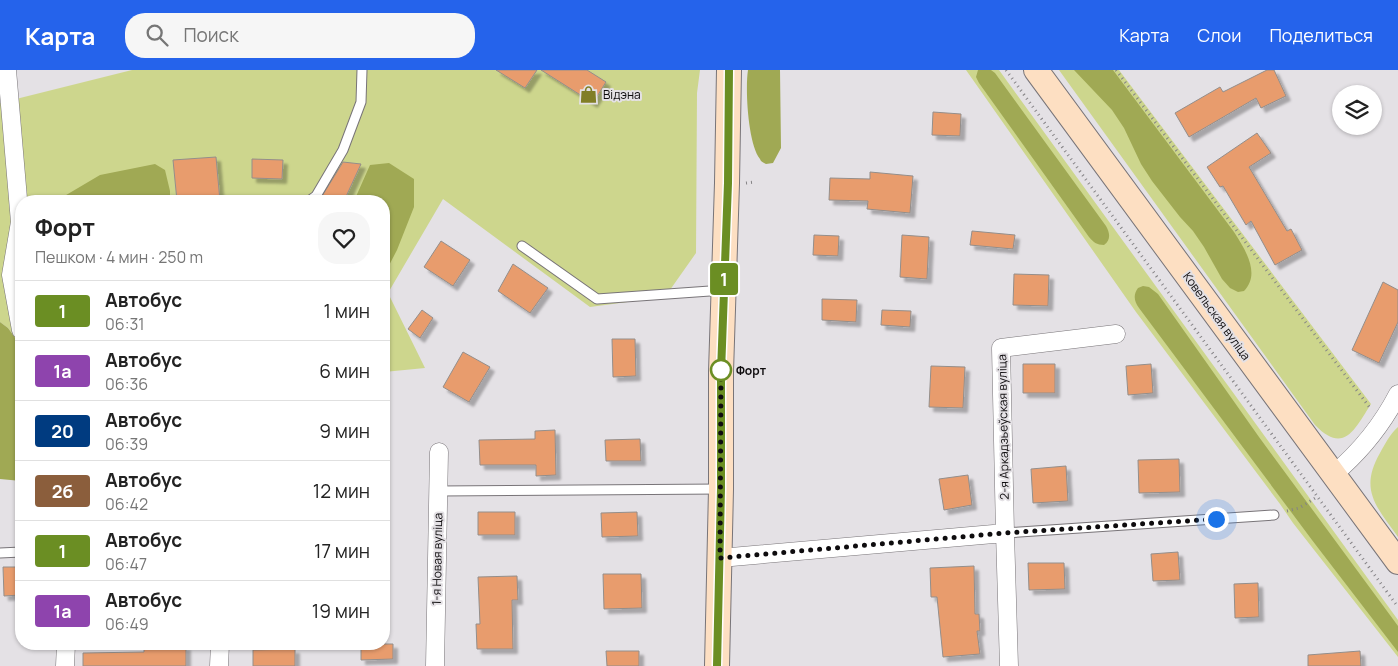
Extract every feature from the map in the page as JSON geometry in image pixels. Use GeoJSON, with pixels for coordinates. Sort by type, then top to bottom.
{"type":"FeatureCollection","features":[{"type":"Feature","properties":{"kind":"main road"},"geometry":{"type":"LineString","coordinates":[[717,666],[721,489],[721,372],[729,70]]}},
{"type":"Feature","properties":{"kind":"main road","name":"Ковельская вуліца"},"geometry":{"type":"LineString","coordinates":[[1036,70],[1398,562]]}},
{"type":"Feature","properties":{"kind":"street"},"geometry":{"type":"LineString","coordinates":[[7,70],[18,195]]}},
{"type":"Feature","properties":{"kind":"street"},"geometry":{"type":"LineString","coordinates":[[15,251],[11,275],[15,297]]}},
{"type":"Feature","properties":{"kind":"street","name":"2-я Аркадзьеўская вуліца"},"geometry":{"type":"LineString","coordinates":[[1005,533],[1001,348],[1116,334]]}},
{"type":"Feature","properties":{"kind":"street"},"geometry":{"type":"LineString","coordinates":[[1334,474],[1359,452],[1371,437],[1398,394]]}},
{"type":"Feature","properties":{"kind":"street","name":"1-я Новая вуліца"},"geometry":{"type":"LineString","coordinates":[[435,666],[439,452]]}},
{"type":"Feature","properties":{"kind":"street"},"geometry":{"type":"LineString","coordinates":[[720,558],[1005,533],[1010,666]]}},
{"type":"Feature","properties":{"kind":"street"},"geometry":{"type":"LineString","coordinates":[[65,666],[66,650]]}},
{"type":"Feature","properties":{"kind":"street"},"geometry":{"type":"LineString","coordinates":[[220,650],[220,666]]}},
{"type":"Feature","properties":{"kind":"lane"},"geometry":{"type":"LineString","coordinates":[[317,195],[343,150],[361,102],[362,70]]}},
{"type":"Feature","properties":{"kind":"lane"},"geometry":{"type":"LineString","coordinates":[[522,246],[598,299],[724,290]]}},
{"type":"Feature","properties":{"kind":"lane"},"geometry":{"type":"LineString","coordinates":[[438,492],[721,489]]}},
{"type":"Feature","properties":{"kind":"lane"},"geometry":{"type":"LineString","coordinates":[[1005,533],[1274,515]]}},
{"type":"Feature","properties":{"kind":"lane"},"geometry":{"type":"LineString","coordinates":[[0,553],[15,552]]}},
{"type":"Feature","properties":{"kind":"path"},"geometry":{"type":"LineString","coordinates":[[1006,70],[1398,607]]}},
{"type":"Feature","properties":{"kind":"path"},"geometry":{"type":"LineString","coordinates":[[1116,70],[1380,422]]}},
{"type":"Feature","properties":{"kind":"path"},"geometry":{"type":"LineString","coordinates":[[1274,515],[1299,508],[1318,496]]}},
{"type":"Feature","properties":{"kind":"green space"},"geometry":{"type":"Polygon","coordinates":[[[132,70],[700,70],[697,93],[696,253],[665,297],[590,307],[443,199],[390,290],[390,195],[15,195],[15,338],[8,328],[0,322],[0,103],[132,70]]]}},
{"type":"Feature","properties":{"kind":"green space"},"geometry":{"type":"Polygon","coordinates":[[[748,70],[780,70],[781,148],[773,163],[766,164],[761,161],[753,141],[747,103],[748,70]]]}},
{"type":"Feature","properties":{"kind":"green space"},"geometry":{"type":"Polygon","coordinates":[[[966,70],[999,70],[1398,620],[1398,657],[1293,523],[1136,312],[966,70]]]}},
{"type":"Feature","properties":{"kind":"green space"},"geometry":{"type":"Polygon","coordinates":[[[978,70],[991,70],[995,73],[1106,226],[1109,236],[1108,241],[1104,245],[1095,243],[1089,237],[979,83],[976,77],[978,70]]]}},
{"type":"Feature","properties":{"kind":"green space"},"geometry":{"type":"Polygon","coordinates":[[[1059,70],[1119,70],[1371,404],[1360,422],[1348,435],[1334,438],[1325,434],[1315,425],[1059,70]]]}},
{"type":"Feature","properties":{"kind":"green space"},"geometry":{"type":"Polygon","coordinates":[[[1074,70],[1113,70],[1234,232],[1250,262],[1251,277],[1244,291],[1238,292],[1230,288],[1222,279],[1193,231],[1152,181],[1141,164],[1124,128],[1112,110],[1074,70]]]}},
{"type":"Feature","properties":{"kind":"green space"},"geometry":{"type":"Polygon","coordinates":[[[389,163],[414,179],[414,207],[390,263],[390,195],[357,195],[370,165],[389,163]]]}},
{"type":"Feature","properties":{"kind":"green space"},"geometry":{"type":"Polygon","coordinates":[[[155,164],[165,170],[170,195],[66,195],[100,175],[155,164]]]}},
{"type":"Feature","properties":{"kind":"green space"},"geometry":{"type":"Polygon","coordinates":[[[1143,286],[1149,287],[1158,294],[1259,437],[1398,626],[1398,652],[1139,308],[1135,296],[1138,288],[1143,286]]]}},
{"type":"Feature","properties":{"kind":"green space"},"geometry":{"type":"Polygon","coordinates":[[[390,297],[425,368],[390,371],[390,297]]]}},
{"type":"Feature","properties":{"kind":"green space"},"geometry":{"type":"Polygon","coordinates":[[[0,322],[8,328],[15,338],[15,480],[0,479],[0,322]]]}},
{"type":"Feature","properties":{"kind":"green space"},"geometry":{"type":"Polygon","coordinates":[[[1398,427],[1398,537],[1377,507],[1371,488],[1371,477],[1380,453],[1398,427]]]}},
{"type":"Feature","properties":{"kind":"building"},"geometry":{"type":"Polygon","coordinates":[[[496,70],[537,70],[525,88],[496,70]]]}},
{"type":"Feature","properties":{"kind":"building","name":"Відэна"},"geometry":{"type":"Polygon","coordinates":[[[541,70],[587,70],[606,82],[593,103],[541,70]]]}},
{"type":"Feature","properties":{"kind":"building"},"geometry":{"type":"Polygon","coordinates":[[[1267,70],[1274,70],[1286,96],[1261,108],[1256,98],[1189,137],[1175,113],[1220,87],[1223,92],[1267,70]]]}},
{"type":"Feature","properties":{"kind":"building"},"geometry":{"type":"Polygon","coordinates":[[[933,112],[961,114],[960,136],[932,135],[933,112]]]}},
{"type":"Feature","properties":{"kind":"building"},"geometry":{"type":"Polygon","coordinates":[[[1257,133],[1271,153],[1249,167],[1287,231],[1291,229],[1302,250],[1275,265],[1251,221],[1246,225],[1223,186],[1220,187],[1207,167],[1257,133]]]}},
{"type":"Feature","properties":{"kind":"building"},"geometry":{"type":"Polygon","coordinates":[[[216,157],[219,195],[176,195],[173,160],[216,157]]]}},
{"type":"Feature","properties":{"kind":"building"},"geometry":{"type":"Polygon","coordinates":[[[252,159],[283,160],[282,179],[252,178],[252,159]]]}},
{"type":"Feature","properties":{"kind":"building"},"geometry":{"type":"Polygon","coordinates":[[[343,162],[361,164],[347,195],[323,195],[343,162]]]}},
{"type":"Feature","properties":{"kind":"building"},"geometry":{"type":"Polygon","coordinates":[[[870,172],[913,176],[910,213],[867,209],[868,201],[829,200],[830,178],[870,179],[870,172]]]}},
{"type":"Feature","properties":{"kind":"building"},"geometry":{"type":"Polygon","coordinates":[[[972,231],[1015,235],[1013,249],[970,245],[972,231]]]}},
{"type":"Feature","properties":{"kind":"building"},"geometry":{"type":"Polygon","coordinates":[[[814,235],[839,236],[838,256],[813,255],[814,235]]]}},
{"type":"Feature","properties":{"kind":"building"},"geometry":{"type":"Polygon","coordinates":[[[902,235],[929,237],[927,279],[900,277],[902,235]]]}},
{"type":"Feature","properties":{"kind":"building"},"geometry":{"type":"Polygon","coordinates":[[[441,241],[470,260],[453,286],[424,267],[441,241]]]}},
{"type":"Feature","properties":{"kind":"building"},"geometry":{"type":"Polygon","coordinates":[[[513,264],[548,288],[530,313],[498,291],[513,264]]]}},
{"type":"Feature","properties":{"kind":"building"},"geometry":{"type":"Polygon","coordinates":[[[1014,274],[1049,275],[1048,306],[1013,305],[1014,274]]]}},
{"type":"Feature","properties":{"kind":"building"},"geometry":{"type":"Polygon","coordinates":[[[1383,282],[1398,290],[1398,322],[1379,363],[1352,350],[1383,282]]]}},
{"type":"Feature","properties":{"kind":"building"},"geometry":{"type":"Polygon","coordinates":[[[822,299],[857,300],[856,322],[822,320],[822,299]]]}},
{"type":"Feature","properties":{"kind":"building"},"geometry":{"type":"Polygon","coordinates":[[[422,310],[433,318],[420,338],[408,329],[422,310]]]}},
{"type":"Feature","properties":{"kind":"building"},"geometry":{"type":"Polygon","coordinates":[[[882,310],[911,311],[910,327],[881,325],[882,310]]]}},
{"type":"Feature","properties":{"kind":"building"},"geometry":{"type":"Polygon","coordinates":[[[612,339],[635,339],[636,376],[613,377],[612,339]]]}},
{"type":"Feature","properties":{"kind":"building"},"geometry":{"type":"Polygon","coordinates":[[[463,352],[490,367],[469,402],[443,387],[463,352]]]}},
{"type":"Feature","properties":{"kind":"building"},"geometry":{"type":"Polygon","coordinates":[[[1023,364],[1055,364],[1055,393],[1023,393],[1023,364]]]}},
{"type":"Feature","properties":{"kind":"building"},"geometry":{"type":"Polygon","coordinates":[[[1151,364],[1153,393],[1128,395],[1126,366],[1151,364]]]}},
{"type":"Feature","properties":{"kind":"building"},"geometry":{"type":"Polygon","coordinates":[[[931,366],[965,367],[963,408],[929,407],[931,366]]]}},
{"type":"Feature","properties":{"kind":"building"},"geometry":{"type":"Polygon","coordinates":[[[555,430],[556,475],[536,476],[536,465],[480,465],[479,440],[535,439],[535,431],[555,430]]]}},
{"type":"Feature","properties":{"kind":"building"},"geometry":{"type":"Polygon","coordinates":[[[640,439],[641,461],[606,461],[605,440],[640,439]]]}},
{"type":"Feature","properties":{"kind":"building"},"geometry":{"type":"Polygon","coordinates":[[[1179,459],[1180,492],[1139,493],[1138,460],[1179,459]]]}},
{"type":"Feature","properties":{"kind":"building"},"geometry":{"type":"Polygon","coordinates":[[[1066,466],[1068,501],[1033,503],[1031,469],[1066,466]]]}},
{"type":"Feature","properties":{"kind":"building"},"geometry":{"type":"Polygon","coordinates":[[[968,475],[972,505],[944,510],[939,479],[968,475]]]}},
{"type":"Feature","properties":{"kind":"building"},"geometry":{"type":"Polygon","coordinates":[[[478,512],[515,512],[515,535],[478,535],[478,512]]]}},
{"type":"Feature","properties":{"kind":"building"},"geometry":{"type":"Polygon","coordinates":[[[637,512],[638,536],[602,537],[601,513],[637,512]]]}},
{"type":"Feature","properties":{"kind":"building"},"geometry":{"type":"Polygon","coordinates":[[[1178,552],[1180,580],[1153,581],[1151,554],[1178,552]]]}},
{"type":"Feature","properties":{"kind":"building"},"geometry":{"type":"Polygon","coordinates":[[[1028,563],[1064,563],[1065,589],[1029,590],[1028,563]]]}},
{"type":"Feature","properties":{"kind":"building"},"geometry":{"type":"Polygon","coordinates":[[[974,566],[975,614],[979,614],[980,631],[977,631],[980,654],[943,657],[937,597],[931,597],[930,568],[974,566]]]}},
{"type":"Feature","properties":{"kind":"building"},"geometry":{"type":"Polygon","coordinates":[[[3,567],[15,567],[15,595],[4,596],[3,567]]]}},
{"type":"Feature","properties":{"kind":"building"},"geometry":{"type":"Polygon","coordinates":[[[603,574],[641,574],[642,608],[604,609],[603,574]]]}},
{"type":"Feature","properties":{"kind":"building"},"geometry":{"type":"Polygon","coordinates":[[[517,576],[518,600],[512,600],[513,649],[477,649],[476,624],[480,624],[478,577],[517,576]]]}},
{"type":"Feature","properties":{"kind":"building"},"geometry":{"type":"Polygon","coordinates":[[[1258,583],[1259,617],[1235,618],[1234,584],[1258,583]]]}},
{"type":"Feature","properties":{"kind":"building"},"geometry":{"type":"Polygon","coordinates":[[[390,644],[393,644],[393,659],[361,660],[361,650],[390,650],[390,644]]]}},
{"type":"Feature","properties":{"kind":"building"},"geometry":{"type":"Polygon","coordinates":[[[144,650],[186,650],[186,666],[83,666],[83,653],[144,652],[144,650]]]}},
{"type":"Feature","properties":{"kind":"building"},"geometry":{"type":"Polygon","coordinates":[[[253,650],[295,650],[295,666],[253,666],[253,650]]]}},
{"type":"Feature","properties":{"kind":"building"},"geometry":{"type":"Polygon","coordinates":[[[606,651],[639,651],[639,666],[607,666],[606,651]]]}},
{"type":"Feature","properties":{"kind":"building"},"geometry":{"type":"Polygon","coordinates":[[[1360,651],[1361,666],[1308,666],[1308,655],[1360,651]]]}},
{"type":"Feature","properties":{"kind":"bus line","name":"1"},"geometry":{"type":"LineString","coordinates":[[717,666],[721,489],[721,372],[728,183],[729,70]]}},
{"type":"Feature","properties":{"kind":"place","name":"Відэна"},"geometry":{"type":"Point","coordinates":[589,94]}},
{"type":"Feature","properties":{"kind":"place","name":"Форт"},"geometry":{"type":"Point","coordinates":[721,370]}},
{"type":"Feature","properties":{"kind":"route"},"geometry":{"type":"LineString","coordinates":[[721,370],[720,558],[1005,533],[1216,519]]}}]}
